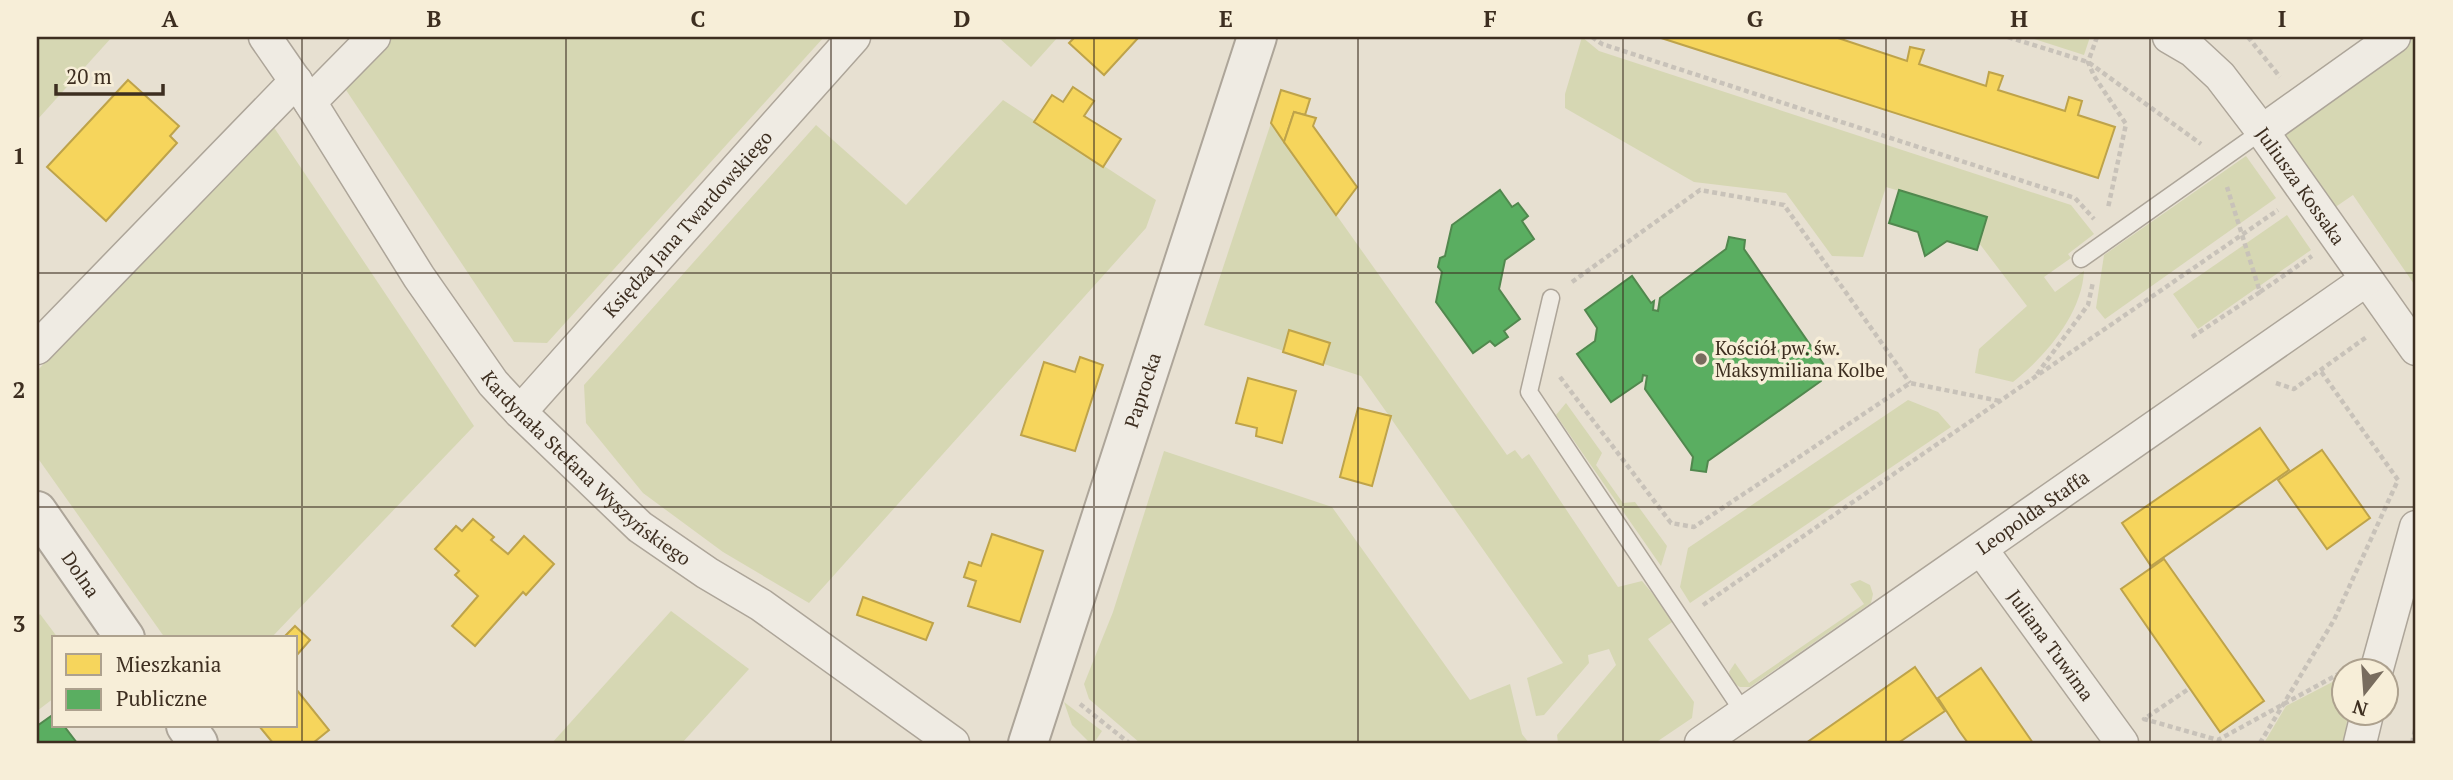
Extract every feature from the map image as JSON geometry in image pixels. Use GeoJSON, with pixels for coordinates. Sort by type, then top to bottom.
{"type":"FeatureCollection","features":[{"type":"Feature","properties":{"kind":"street","name":"Kardynała Stefana Wyszyńskiego"},"geometry":{"type":"LineString","coordinates":[[265,37],[303,92],[419,277],[493,383],[520,412],[640,527],[707,573],[761,605],[953,743]]}},
{"type":"Feature","properties":{"kind":"street"},"geometry":{"type":"LineString","coordinates":[[37,348],[303,92],[374,37]]}},
{"type":"Feature","properties":{"kind":"street","name":"Księdza Jana Twardowskiego"},"geometry":{"type":"LineString","coordinates":[[520,412],[853,37]]}},
{"type":"Feature","properties":{"kind":"street","name":"Paprocka"},"geometry":{"type":"LineString","coordinates":[[1028,743],[1257,37]]}},
{"type":"Feature","properties":{"kind":"street","name":"Juliusza Kossaka"},"geometry":{"type":"LineString","coordinates":[[2169,37],[2193,51],[2220,76],[2416,349]]}},
{"type":"Feature","properties":{"kind":"street"},"geometry":{"type":"LineString","coordinates":[[2262,131],[2394,37]]}},
{"type":"Feature","properties":{"kind":"street","name":"Leopolda Staffa"},"geometry":{"type":"LineString","coordinates":[[1701,743],[2366,280]]}},
{"type":"Feature","properties":{"kind":"street","name":"Dolna"},"geometry":{"type":"LineString","coordinates":[[37,511],[124,636]]}},
{"type":"Feature","properties":{"kind":"street"},"geometry":{"type":"LineString","coordinates":[[2380,658],[2416,527]]}},
{"type":"Feature","properties":{"kind":"street","name":"Juliana Tuwima"},"geometry":{"type":"LineString","coordinates":[[1981,548],[2122,743]]}},
{"type":"Feature","properties":{"kind":"street"},"geometry":{"type":"LineString","coordinates":[[187,728],[198,743]]}},
{"type":"Feature","properties":{"kind":"lane"},"geometry":{"type":"LineString","coordinates":[[2081,259],[2262,131]]}},
{"type":"Feature","properties":{"kind":"lane"},"geometry":{"type":"LineString","coordinates":[[1550,298],[1529,392],[1744,713]]}},
{"type":"Feature","properties":{"kind":"path"},"geometry":{"type":"LineString","coordinates":[[1592,37],[1602,44],[2075,198],[2103,229]]}},
{"type":"Feature","properties":{"kind":"path"},"geometry":{"type":"LineString","coordinates":[[2034,378],[2088,305],[2126,124],[2094,76],[2088,62],[2097,37]]}},
{"type":"Feature","properties":{"kind":"path"},"geometry":{"type":"LineString","coordinates":[[2248,37],[2301,102]]}},
{"type":"Feature","properties":{"kind":"path"},"geometry":{"type":"LineString","coordinates":[[1550,298],[1700,190],[1784,205],[1910,383],[2001,401]]}},
{"type":"Feature","properties":{"kind":"path"},"geometry":{"type":"LineString","coordinates":[[1682,620],[2305,192]]}},
{"type":"Feature","properties":{"kind":"path"},"geometry":{"type":"LineString","coordinates":[[2260,292],[2338,238]]}},
{"type":"Feature","properties":{"kind":"path"},"geometry":{"type":"LineString","coordinates":[[2273,382],[2294,389],[2393,318]]}},
{"type":"Feature","properties":{"kind":"path"},"geometry":{"type":"LineString","coordinates":[[1539,349],[1671,523],[1694,527],[1910,383]]}},
{"type":"Feature","properties":{"kind":"path"},"geometry":{"type":"LineString","coordinates":[[2260,743],[2334,620],[2398,480],[2320,370]]}},
{"type":"Feature","properties":{"kind":"path"},"geometry":{"type":"LineString","coordinates":[[2144,719],[2218,740],[2330,679]]}},
{"type":"Feature","properties":{"kind":"path"},"geometry":{"type":"LineString","coordinates":[[2144,719],[2187,690]]}},
{"type":"Feature","properties":{"kind":"path"},"geometry":{"type":"LineString","coordinates":[[2136,709],[2149,727]]}},
{"type":"Feature","properties":{"kind":"path"},"geometry":{"type":"LineString","coordinates":[[2412,743],[2416,726]]}},
{"type":"Feature","properties":{"kind":"path"},"geometry":{"type":"LineString","coordinates":[[1121,737],[1129,743]]}},
{"type":"Feature","properties":{"kind":"green space"},"geometry":{"type":"Polygon","coordinates":[[[37,37],[112,37],[37,120],[37,37]]]}},
{"type":"Feature","properties":{"kind":"green space"},"geometry":{"type":"Polygon","coordinates":[[[390,37],[824,37],[547,343],[514,342],[344,87],[390,37]]]}},
{"type":"Feature","properties":{"kind":"green space"},"geometry":{"type":"Polygon","coordinates":[[[998,37],[1058,37],[1031,67],[998,37]]]}},
{"type":"Feature","properties":{"kind":"green space"},"geometry":{"type":"Polygon","coordinates":[[[1582,37],[1599,51],[2071,205],[2094,234],[2068,254],[2071,258],[2044,277],[2055,292],[2084,271],[2077,303],[2069,318],[2049,347],[2013,382],[1975,373],[1979,349],[2027,306],[1979,243],[1987,217],[1886,187],[1863,257],[1832,256],[1786,193],[1694,182],[1565,108],[1565,94],[1582,37]]]}},
{"type":"Feature","properties":{"kind":"green space"},"geometry":{"type":"Polygon","coordinates":[[[2028,37],[2090,37],[2084,55],[2028,37]]]}},
{"type":"Feature","properties":{"kind":"green space"},"geometry":{"type":"Polygon","coordinates":[[[2411,37],[2416,37],[2416,287],[2353,195],[2334,208],[2280,135],[2411,37]]]}},
{"type":"Feature","properties":{"kind":"green space"},"geometry":{"type":"Polygon","coordinates":[[[1003,100],[1156,200],[1146,228],[809,603],[723,552],[643,493],[586,423],[584,385],[816,125],[906,205],[1003,100]]]}},
{"type":"Feature","properties":{"kind":"green space"},"geometry":{"type":"Polygon","coordinates":[[[271,123],[474,426],[273,636],[164,636],[37,457],[37,371],[271,123]]]}},
{"type":"Feature","properties":{"kind":"green space"},"geometry":{"type":"Polygon","coordinates":[[[1271,123],[1507,455],[1515,450],[1522,459],[1529,454],[1618,587],[1642,581],[1675,620],[1648,639],[1694,702],[1692,718],[1655,743],[1558,743],[1557,735],[1616,665],[1609,649],[1588,655],[1589,663],[1544,715],[1536,716],[1527,678],[1563,663],[1361,376],[1204,325],[1271,123]]]}},
{"type":"Feature","properties":{"kind":"green space"},"geometry":{"type":"Polygon","coordinates":[[[2246,156],[2276,198],[2105,319],[2096,308],[2104,255],[2246,156]]]}},
{"type":"Feature","properties":{"kind":"green space"},"geometry":{"type":"Polygon","coordinates":[[[2287,215],[2311,250],[2198,329],[2173,294],[2287,215]]]}},
{"type":"Feature","properties":{"kind":"green space"},"geometry":{"type":"Polygon","coordinates":[[[1908,400],[1938,412],[1951,427],[1690,603],[1680,587],[1688,548],[1908,400]]]}},
{"type":"Feature","properties":{"kind":"green space"},"geometry":{"type":"Polygon","coordinates":[[[1566,403],[1602,453],[1596,465],[1623,503],[1635,502],[1667,546],[1661,566],[1556,415],[1566,403]]]}},
{"type":"Feature","properties":{"kind":"green space"},"geometry":{"type":"Polygon","coordinates":[[[1164,451],[1332,507],[1470,700],[1510,684],[1522,734],[1529,743],[1140,743],[1089,699],[1084,684],[1113,612],[1164,451]]]}},
{"type":"Feature","properties":{"kind":"green space"},"geometry":{"type":"Polygon","coordinates":[[[1860,580],[1870,585],[1873,594],[1871,603],[1750,687],[1740,687],[1731,682],[1729,672],[1735,663],[1749,683],[1864,604],[1850,584],[1860,580]]]}},
{"type":"Feature","properties":{"kind":"green space"},"geometry":{"type":"Polygon","coordinates":[[[671,611],[749,669],[682,743],[552,743],[671,611]]]}},
{"type":"Feature","properties":{"kind":"green space"},"geometry":{"type":"Polygon","coordinates":[[[40,614],[56,636],[52,636],[52,700],[37,711],[37,617],[40,614]]]}},
{"type":"Feature","properties":{"kind":"green space"},"geometry":{"type":"Polygon","coordinates":[[[2330,683],[2330,728],[2346,728],[2344,743],[2264,743],[2286,706],[2330,683]]]}},
{"type":"Feature","properties":{"kind":"green space"},"geometry":{"type":"Polygon","coordinates":[[[1064,702],[1102,731],[1094,743],[1090,743],[1072,725],[1064,702]]]}},
{"type":"Feature","properties":{"kind":"building: Mieszkania"},"geometry":{"type":"Polygon","coordinates":[[[1075,37],[1139,37],[1104,75],[1069,43],[1075,37]]]}},
{"type":"Feature","properties":{"kind":"building: Mieszkania"},"geometry":{"type":"Polygon","coordinates":[[[1658,37],[1839,37],[1907,61],[1910,47],[1924,50],[1919,64],[1986,86],[1989,72],[2003,76],[1998,90],[2065,111],[2069,97],[2082,101],[2078,115],[2115,127],[2098,178],[1658,37]]]}},
{"type":"Feature","properties":{"kind":"building: Mieszkania"},"geometry":{"type":"Polygon","coordinates":[[[128,80],[179,126],[170,136],[177,143],[106,221],[47,167],[128,80]]]}},
{"type":"Feature","properties":{"kind":"building: Mieszkania"},"geometry":{"type":"Polygon","coordinates":[[[1073,87],[1094,101],[1084,116],[1121,139],[1103,167],[1034,122],[1052,95],[1063,102],[1073,87]]]}},
{"type":"Feature","properties":{"kind":"building: Mieszkania"},"geometry":{"type":"Polygon","coordinates":[[[1281,90],[1310,99],[1305,115],[1294,112],[1284,142],[1271,123],[1281,90]]]}},
{"type":"Feature","properties":{"kind":"building: Mieszkania"},"geometry":{"type":"Polygon","coordinates":[[[1294,112],[1316,118],[1313,126],[1357,187],[1336,215],[1284,142],[1294,112]]]}},
{"type":"Feature","properties":{"kind":"building: Mieszkania"},"geometry":{"type":"Polygon","coordinates":[[[1289,330],[1330,343],[1323,365],[1283,352],[1289,330]]]}},
{"type":"Feature","properties":{"kind":"building: Mieszkania"},"geometry":{"type":"Polygon","coordinates":[[[1080,357],[1103,365],[1075,451],[1021,435],[1044,362],[1075,372],[1080,357]]]}},
{"type":"Feature","properties":{"kind":"building: Mieszkania"},"geometry":{"type":"Polygon","coordinates":[[[1248,378],[1296,391],[1282,443],[1256,436],[1257,428],[1236,423],[1248,378]]]}},
{"type":"Feature","properties":{"kind":"building: Mieszkania"},"geometry":{"type":"Polygon","coordinates":[[[1358,408],[1391,416],[1372,486],[1340,477],[1358,408]]]}},
{"type":"Feature","properties":{"kind":"building: Mieszkania"},"geometry":{"type":"Polygon","coordinates":[[[2260,428],[2289,470],[2151,566],[2122,523],[2260,428]]]}},
{"type":"Feature","properties":{"kind":"building: Mieszkania"},"geometry":{"type":"Polygon","coordinates":[[[2322,450],[2370,518],[2327,549],[2278,480],[2322,450]]]}},
{"type":"Feature","properties":{"kind":"building: Mieszkania"},"geometry":{"type":"Polygon","coordinates":[[[473,519],[494,537],[491,540],[508,554],[524,536],[554,564],[526,595],[523,592],[475,646],[452,626],[478,596],[455,575],[459,571],[435,549],[456,526],[462,531],[473,519]]]}},
{"type":"Feature","properties":{"kind":"building: Mieszkania"},"geometry":{"type":"Polygon","coordinates":[[[992,534],[1043,551],[1020,622],[968,606],[976,581],[964,577],[969,562],[981,566],[992,534]]]}},
{"type":"Feature","properties":{"kind":"building: Mieszkania"},"geometry":{"type":"Polygon","coordinates":[[[2164,559],[2264,701],[2220,732],[2121,589],[2164,559]]]}},
{"type":"Feature","properties":{"kind":"building: Mieszkania"},"geometry":{"type":"Polygon","coordinates":[[[863,597],[933,623],[926,640],[857,615],[863,597]]]}},
{"type":"Feature","properties":{"kind":"building: Mieszkania"},"geometry":{"type":"Polygon","coordinates":[[[295,626],[310,640],[298,654],[298,636],[285,636],[295,626]]]}},
{"type":"Feature","properties":{"kind":"building: Mieszkania"},"geometry":{"type":"Polygon","coordinates":[[[1915,667],[1945,711],[1898,743],[1806,743],[1915,667]]]}},
{"type":"Feature","properties":{"kind":"building: Mieszkania"},"geometry":{"type":"Polygon","coordinates":[[[1981,668],[2033,743],[1968,743],[1960,732],[1938,698],[1981,668]]]}},
{"type":"Feature","properties":{"kind":"building: Mieszkania"},"geometry":{"type":"Polygon","coordinates":[[[298,691],[329,730],[313,743],[273,743],[261,728],[298,728],[298,691]]]}},
{"type":"Feature","properties":{"kind":"building: Publiczne"},"geometry":{"type":"Polygon","coordinates":[[[1500,190],[1512,207],[1518,203],[1528,216],[1522,221],[1534,239],[1505,260],[1499,289],[1520,319],[1504,331],[1508,337],[1495,346],[1490,341],[1473,353],[1436,302],[1442,272],[1438,267],[1440,258],[1445,256],[1452,225],[1500,190]]]}},
{"type":"Feature","properties":{"kind":"building: Publiczne"},"geometry":{"type":"Polygon","coordinates":[[[1899,190],[1987,217],[1977,250],[1947,241],[1925,256],[1918,232],[1889,223],[1899,190]]]}},
{"type":"Feature","properties":{"kind":"building: Publiczne","name":"Kościół pw. św. Maksymiliana Kolbe"},"geometry":{"type":"Polygon","coordinates":[[[1729,237],[1745,240],[1744,249],[1824,365],[1821,381],[1708,461],[1706,472],[1691,470],[1693,457],[1645,389],[1647,376],[1643,375],[1642,381],[1611,402],[1577,354],[1595,341],[1597,328],[1585,310],[1632,276],[1651,303],[1654,301],[1653,310],[1658,311],[1660,298],[1726,249],[1729,237]]]}},
{"type":"Feature","properties":{"kind":"building: Publiczne"},"geometry":{"type":"Polygon","coordinates":[[[52,715],[52,728],[66,728],[77,743],[37,743],[37,726],[52,715]]]}},
{"type":"Feature","properties":{"kind":"place","name":"Kościół pw. św. Maksymiliana Kolbe"},"geometry":{"type":"Point","coordinates":[1701,359]}}]}
